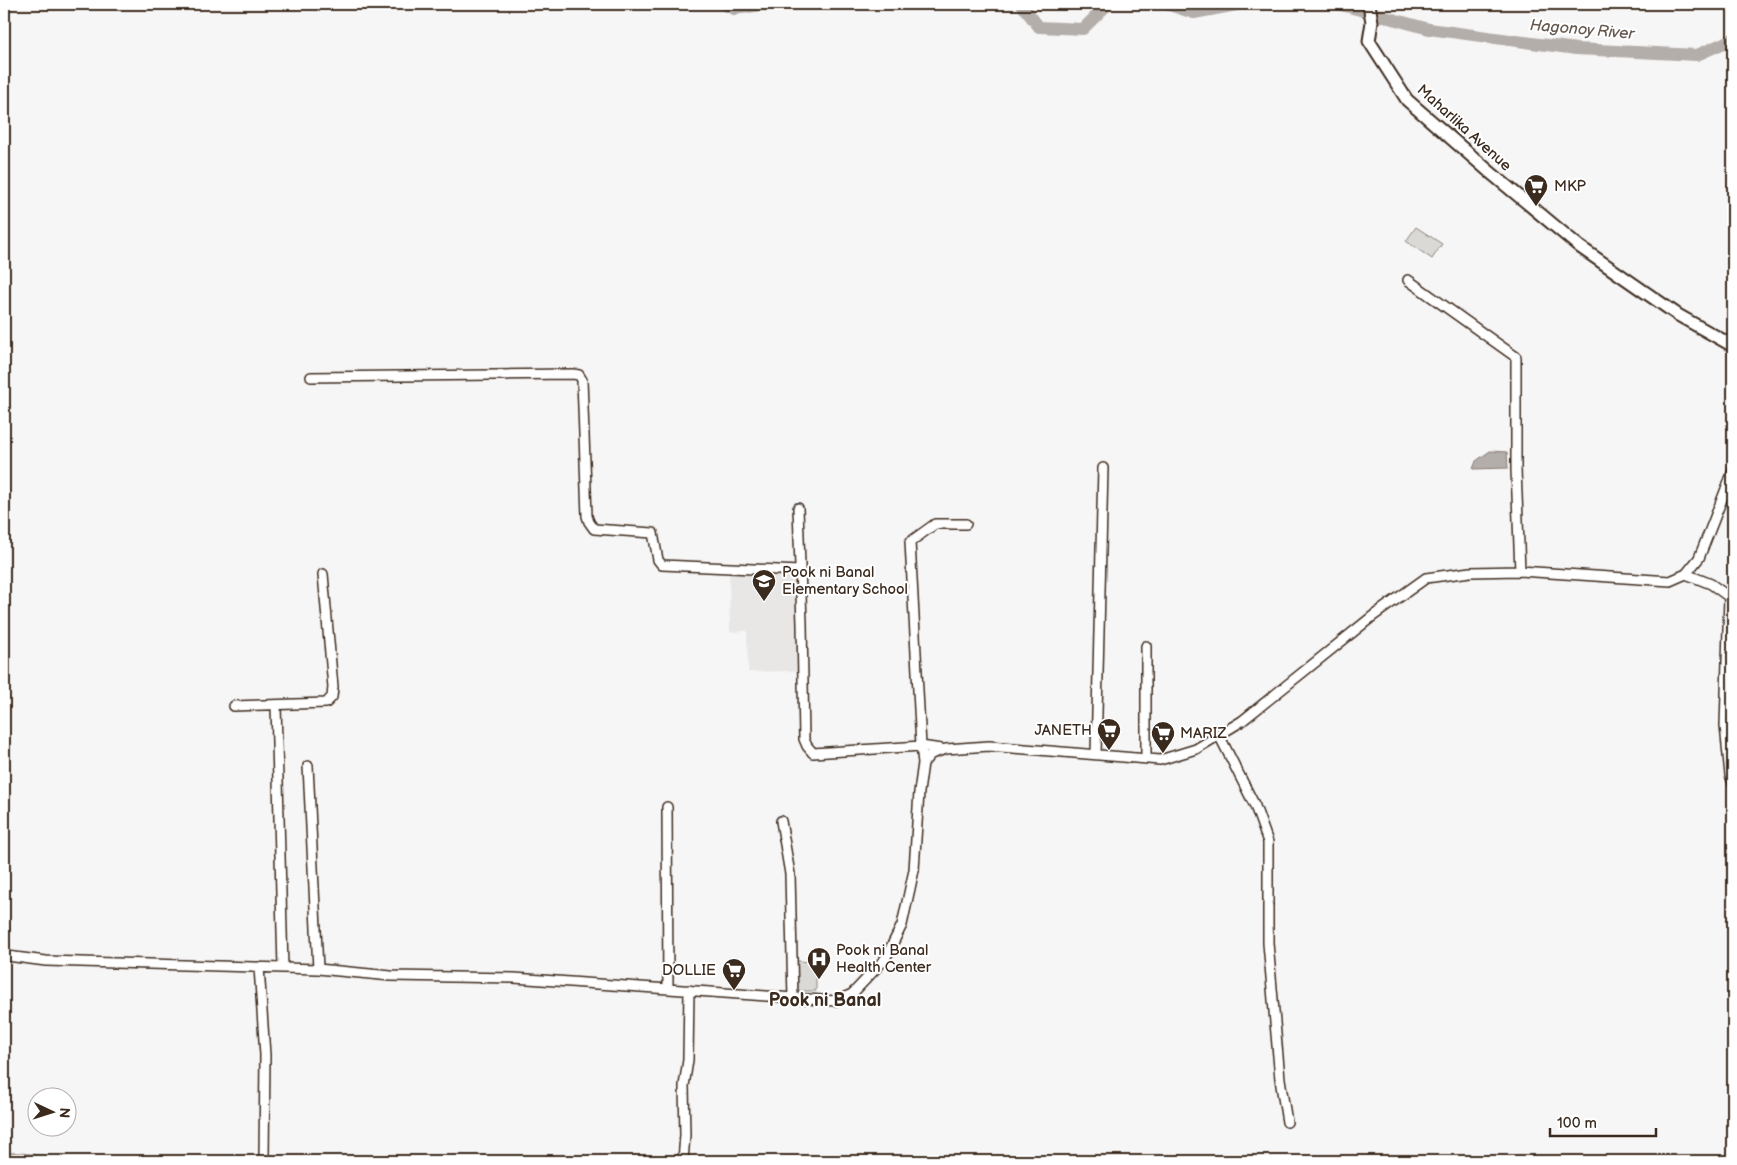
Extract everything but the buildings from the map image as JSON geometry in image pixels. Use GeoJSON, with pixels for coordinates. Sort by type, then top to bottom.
{"type":"FeatureCollection","features":[{"type":"Feature","properties":{"kind":"main road","name":"Maharlika Avenue"},"geometry":{"type":"LineString","coordinates":[[1369,4],[1372,22],[1369,42],[1407,100],[1580,247],[1678,315],[1733,346]]}},
{"type":"Feature","properties":{"kind":"street"},"geometry":{"type":"LineString","coordinates":[[1408,280],[1516,357],[1516,469],[1520,571]]}},
{"type":"Feature","properties":{"kind":"street"},"geometry":{"type":"LineString","coordinates":[[311,377],[579,375],[582,380],[588,516],[594,529],[653,533],[658,560],[662,565],[800,571]]}},
{"type":"Feature","properties":{"kind":"street"},"geometry":{"type":"LineString","coordinates":[[1096,754],[1103,468]]}},
{"type":"Feature","properties":{"kind":"street"},"geometry":{"type":"LineString","coordinates":[[923,763],[931,754],[944,750],[989,746],[1160,760],[1196,749],[1242,721],[1373,616],[1426,578],[1470,572],[1520,571],[1670,581],[1686,574],[1699,558],[1733,471]]}},
{"type":"Feature","properties":{"kind":"street"},"geometry":{"type":"LineString","coordinates":[[798,508],[804,739],[806,746],[813,753],[921,746],[944,750]]}},
{"type":"Feature","properties":{"kind":"street"},"geometry":{"type":"LineString","coordinates":[[4,953],[7,956],[46,961],[318,969],[391,976],[514,978],[836,1001],[852,994],[885,959],[902,926],[914,870],[923,763],[910,542],[935,524],[966,524]]}},
{"type":"Feature","properties":{"kind":"street"},"geometry":{"type":"LineString","coordinates":[[234,706],[326,703],[332,697],[333,686],[323,574]]}},
{"type":"Feature","properties":{"kind":"street"},"geometry":{"type":"LineString","coordinates":[[1686,574],[1711,584],[1729,597],[1725,726],[1730,775],[1733,784]]}},
{"type":"Feature","properties":{"kind":"street"},"geometry":{"type":"LineString","coordinates":[[1146,646],[1146,759]]}},
{"type":"Feature","properties":{"kind":"street"},"geometry":{"type":"LineString","coordinates":[[276,705],[283,968]]}},
{"type":"Feature","properties":{"kind":"street"},"geometry":{"type":"LineString","coordinates":[[1219,735],[1255,806],[1268,842],[1268,943],[1280,1079],[1287,1122]]}},
{"type":"Feature","properties":{"kind":"street"},"geometry":{"type":"LineString","coordinates":[[308,766],[318,969]]}},
{"type":"Feature","properties":{"kind":"street"},"geometry":{"type":"LineString","coordinates":[[668,807],[668,988]]}},
{"type":"Feature","properties":{"kind":"street"},"geometry":{"type":"LineString","coordinates":[[781,821],[790,874],[793,998]]}},
{"type":"Feature","properties":{"kind":"street"},"geometry":{"type":"LineString","coordinates":[[259,967],[265,1055],[264,1161]]}},
{"type":"Feature","properties":{"kind":"street"},"geometry":{"type":"LineString","coordinates":[[683,1161],[686,1135],[684,1086],[688,1060],[689,990]]}},
{"type":"Feature","properties":{"kind":"shaded area"},"geometry":{"type":"Polygon","coordinates":[[[1416,227],[1442,244],[1432,259],[1406,241],[1416,227]]]}},
{"type":"Feature","properties":{"kind":"shaded area"},"geometry":{"type":"Polygon","coordinates":[[[1490,451],[1507,452],[1508,468],[1473,469],[1476,461],[1490,451]]]}},
{"type":"Feature","properties":{"kind":"shaded area","name":"Pook ni Banal Elementary School"},"geometry":{"type":"Polygon","coordinates":[[[729,570],[797,572],[800,671],[748,672],[747,631],[730,632],[729,570]]]}},
{"type":"Feature","properties":{"kind":"shaded area"},"geometry":{"type":"Polygon","coordinates":[[[795,961],[816,962],[816,991],[795,991],[795,961]]]}},
{"type":"Feature","properties":{"kind":"waterway","name":"Hagonoy River"},"geometry":{"type":"LineString","coordinates":[[723,4],[734,9],[768,4]]}},
{"type":"Feature","properties":{"kind":"waterway","name":"Hagonoy River"},"geometry":{"type":"LineString","coordinates":[[1021,4],[1039,27],[1083,29],[1108,4]]}},
{"type":"Feature","properties":{"kind":"waterway","name":"Hagonoy River"},"geometry":{"type":"LineString","coordinates":[[1166,4],[1194,13],[1242,4]]}},
{"type":"Feature","properties":{"kind":"waterway","name":"Hagonoy River"},"geometry":{"type":"LineString","coordinates":[[1338,4],[1429,29],[1576,49],[1697,55],[1733,39]]}},
{"type":"Feature","properties":{"kind":"waterway"},"geometry":{"type":"LineString","coordinates":[[4,1158],[43,1161]]}},
{"type":"Feature","properties":{"kind":"place","name":"MKP"},"geometry":{"type":"Point","coordinates":[1536,207]}},
{"type":"Feature","properties":{"kind":"place","name":"Pook ni Banal Elementary School"},"geometry":{"type":"Point","coordinates":[764,602]}},
{"type":"Feature","properties":{"kind":"place","name":"JANETH"},"geometry":{"type":"Point","coordinates":[1109,751]}},
{"type":"Feature","properties":{"kind":"place","name":"MARIZ"},"geometry":{"type":"Point","coordinates":[1163,754]}},
{"type":"Feature","properties":{"kind":"place","name":"Pook ni Banal Health Center"},"geometry":{"type":"Point","coordinates":[819,980]}},
{"type":"Feature","properties":{"kind":"place","name":"DOLLIE"},"geometry":{"type":"Point","coordinates":[734,991]}},
{"type":"Feature","properties":{"kind":"district","name":"Pook ni Banal"},"geometry":{"type":"Point","coordinates":[825,1000]}}]}
